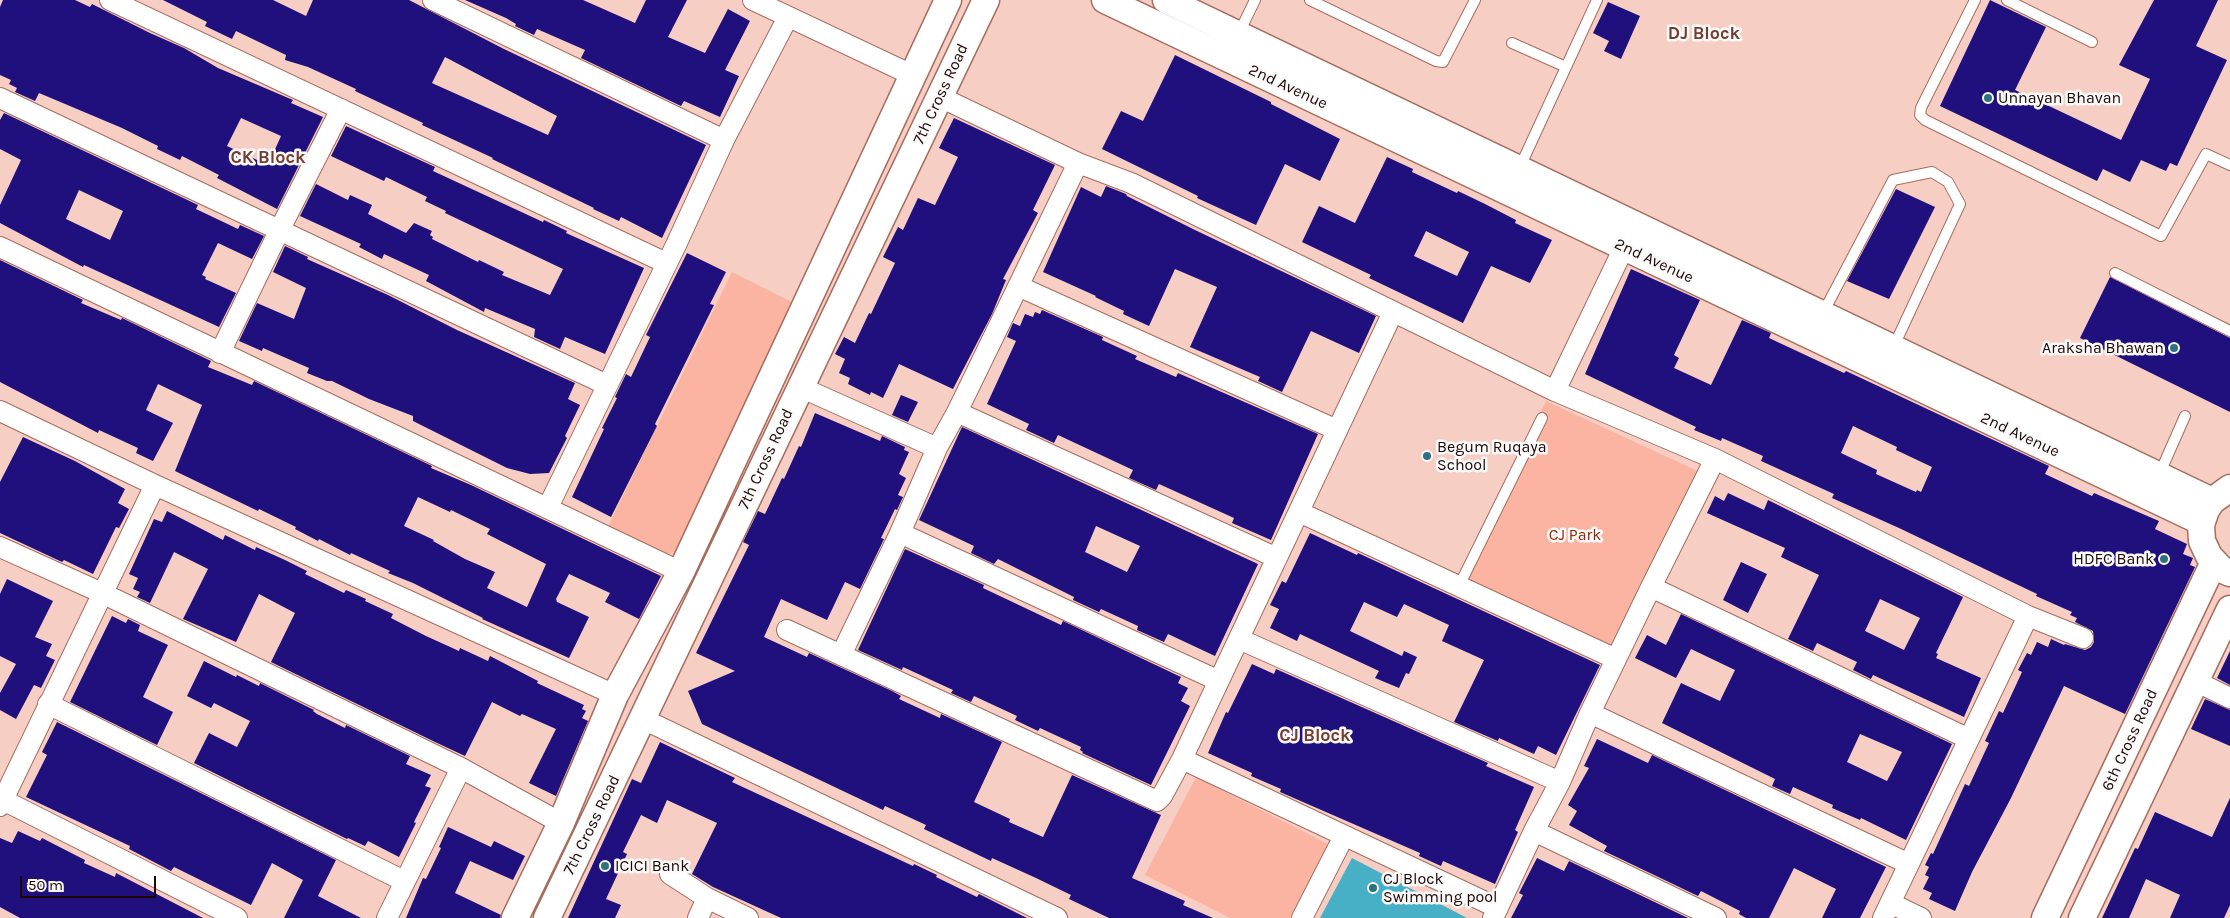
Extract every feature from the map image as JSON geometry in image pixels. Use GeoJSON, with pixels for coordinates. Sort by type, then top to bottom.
{"type":"FeatureCollection","features":[{"type":"Feature","properties":{"kind":"street"},"geometry":{"type":"LineString","coordinates":[[110,0],[666,263]]}},
{"type":"Feature","properties":{"kind":"street"},"geometry":{"type":"LineString","coordinates":[[433,0],[724,140]]}},
{"type":"Feature","properties":{"kind":"street"},"geometry":{"type":"LineString","coordinates":[[753,0],[912,75]]}},
{"type":"Feature","properties":{"kind":"street","name":"7th Cross Road"},"geometry":{"type":"LineString","coordinates":[[519,909],[561,823],[615,695],[681,572],[948,0]]}},
{"type":"Feature","properties":{"kind":"street","name":"7th Cross Road"},"geometry":{"type":"LineString","coordinates":[[548,914],[986,0]]}},
{"type":"Feature","properties":{"kind":"street","name":"2nd Avenue"},"geometry":{"type":"LineString","coordinates":[[1105,0],[1629,235],[2215,504]]}},
{"type":"Feature","properties":{"kind":"street","name":"2nd Avenue"},"geometry":{"type":"LineString","coordinates":[[1166,0],[1519,169],[1629,235],[1823,314],[2215,504]]}},
{"type":"Feature","properties":{"kind":"street"},"geometry":{"type":"LineString","coordinates":[[548,507],[724,140],[788,17]]}},
{"type":"Feature","properties":{"kind":"street"},"geometry":{"type":"LineString","coordinates":[[940,97],[1078,163],[1131,183],[1555,391],[1715,459],[2028,616],[2083,638]]}},
{"type":"Feature","properties":{"kind":"street"},"geometry":{"type":"LineString","coordinates":[[0,98],[607,385]]}},
{"type":"Feature","properties":{"kind":"street"},"geometry":{"type":"LineString","coordinates":[[220,353],[341,109]]}},
{"type":"Feature","properties":{"kind":"street"},"geometry":{"type":"LineString","coordinates":[[841,655],[900,533],[937,448],[957,412],[1078,163]]}},
{"type":"Feature","properties":{"kind":"street"},"geometry":{"type":"LineString","coordinates":[[1555,391],[1629,235]]}},
{"type":"Feature","properties":{"kind":"street"},"geometry":{"type":"LineString","coordinates":[[0,247],[681,572]]}},
{"type":"Feature","properties":{"kind":"street"},"geometry":{"type":"LineString","coordinates":[[1018,286],[1337,430]]}},
{"type":"Feature","properties":{"kind":"street"},"geometry":{"type":"LineString","coordinates":[[786,630],[1157,801],[1162,796],[1182,759],[1393,312]]}},
{"type":"Feature","properties":{"kind":"street"},"geometry":{"type":"LineString","coordinates":[[800,387],[937,448]]}},
{"type":"Feature","properties":{"kind":"street"},"geometry":{"type":"LineString","coordinates":[[0,411],[155,485],[615,695]]}},
{"type":"Feature","properties":{"kind":"street"},"geometry":{"type":"LineString","coordinates":[[957,412],[1277,558]]}},
{"type":"Feature","properties":{"kind":"street"},"geometry":{"type":"LineString","coordinates":[[1182,759],[1344,836],[1495,913],[1534,831],[1560,782],[1616,659],[1715,459]]}},
{"type":"Feature","properties":{"kind":"street"},"geometry":{"type":"LineString","coordinates":[[155,485],[1,803],[237,918]]}},
{"type":"Feature","properties":{"kind":"street"},"geometry":{"type":"LineString","coordinates":[[2215,504],[2202,541],[2208,556],[2222,568]]}},
{"type":"Feature","properties":{"kind":"street"},"geometry":{"type":"LineString","coordinates":[[1299,512],[1616,659]]}},
{"type":"Feature","properties":{"kind":"street"},"geometry":{"type":"LineString","coordinates":[[900,533],[1219,681]]}},
{"type":"Feature","properties":{"kind":"street"},"geometry":{"type":"LineString","coordinates":[[0,547],[102,593],[461,768],[561,823]]}},
{"type":"Feature","properties":{"kind":"street","name":"6th Cross Road"},"geometry":{"type":"LineString","coordinates":[[2045,918],[2222,568]]}},
{"type":"Feature","properties":{"kind":"street"},"geometry":{"type":"LineString","coordinates":[[1651,587],[1969,739]]}},
{"type":"Feature","properties":{"kind":"street","name":"6th Cross Road"},"geometry":{"type":"LineString","coordinates":[[2087,909],[2230,609]]}},
{"type":"Feature","properties":{"kind":"street"},"geometry":{"type":"LineString","coordinates":[[1921,918],[1886,910],[2028,616]]}},
{"type":"Feature","properties":{"kind":"street"},"geometry":{"type":"LineString","coordinates":[[1239,639],[1560,782]]}},
{"type":"Feature","properties":{"kind":"street"},"geometry":{"type":"LineString","coordinates":[[641,646],[670,661]]}},
{"type":"Feature","properties":{"kind":"street"},"geometry":{"type":"LineString","coordinates":[[2195,681],[2230,698]]}},
{"type":"Feature","properties":{"kind":"street"},"geometry":{"type":"LineString","coordinates":[[48,704],[404,881]]}},
{"type":"Feature","properties":{"kind":"street"},"geometry":{"type":"LineString","coordinates":[[1590,713],[1908,864]]}},
{"type":"Feature","properties":{"kind":"street"},"geometry":{"type":"LineString","coordinates":[[643,719],[1057,918]]}},
{"type":"Feature","properties":{"kind":"street"},"geometry":{"type":"LineString","coordinates":[[387,918],[461,768]]}},
{"type":"Feature","properties":{"kind":"street"},"geometry":{"type":"LineString","coordinates":[[1534,831],[1716,918]]}},
{"type":"Feature","properties":{"kind":"street"},"geometry":{"type":"LineString","coordinates":[[1302,918],[1344,836]]}},
{"type":"Feature","properties":{"kind":"street"},"geometry":{"type":"LineString","coordinates":[[670,874],[707,898],[748,918]]}},
{"type":"Feature","properties":{"kind":"street"},"geometry":{"type":"LineString","coordinates":[[2062,885],[2087,909]]}},
{"type":"Feature","properties":{"kind":"street"},"geometry":{"type":"LineString","coordinates":[[698,918],[707,898]]}},
{"type":"Feature","properties":{"kind":"street"},"geometry":{"type":"LineString","coordinates":[[519,909],[548,914]]}},
{"type":"Feature","properties":{"kind":"lane"},"geometry":{"type":"LineString","coordinates":[[1238,35],[1255,0]]}},
{"type":"Feature","properties":{"kind":"lane"},"geometry":{"type":"LineString","coordinates":[[1310,0],[1436,61],[1442,62],[1475,0]]}},
{"type":"Feature","properties":{"kind":"lane"},"geometry":{"type":"LineString","coordinates":[[1519,169],[1596,0]]}},
{"type":"Feature","properties":{"kind":"lane"},"geometry":{"type":"LineString","coordinates":[[1975,0],[1921,108],[1920,115],[1925,120],[2161,236],[2206,154],[2230,165]]}},
{"type":"Feature","properties":{"kind":"lane"},"geometry":{"type":"LineString","coordinates":[[2007,0],[2092,42]]}},
{"type":"Feature","properties":{"kind":"lane"},"geometry":{"type":"LineString","coordinates":[[1512,43],[1566,67]]}},
{"type":"Feature","properties":{"kind":"lane"},"geometry":{"type":"LineString","coordinates":[[1823,314],[1893,180],[1932,172],[1948,182],[1960,204],[1893,349]]}},
{"type":"Feature","properties":{"kind":"lane"},"geometry":{"type":"LineString","coordinates":[[2115,273],[2230,331]]}},
{"type":"Feature","properties":{"kind":"lane"},"geometry":{"type":"LineString","coordinates":[[2159,476],[2185,416]]}},
{"type":"Feature","properties":{"kind":"lane"},"geometry":{"type":"LineString","coordinates":[[1458,586],[1542,418]]}},
{"type":"Feature","properties":{"kind":"green space"},"geometry":{"type":"Polygon","coordinates":[[[732,272],[796,304],[689,541],[673,553],[653,558],[604,535],[732,272]]]}},
{"type":"Feature","properties":{"kind":"green space","name":"CJ Park"},"geometry":{"type":"Polygon","coordinates":[[[1546,401],[1700,472],[1612,651],[1459,579],[1546,401]]]}},
{"type":"Feature","properties":{"kind":"green space"},"geometry":{"type":"Polygon","coordinates":[[[1196,777],[1328,844],[1290,918],[1230,918],[1145,875],[1196,777]]]}},
{"type":"Feature","properties":{"kind":"water","name":"CJ Block Swimming pool"},"geometry":{"type":"Polygon","coordinates":[[[1352,858],[1467,918],[1320,918],[1352,858]]]}},
{"type":"Feature","properties":{"kind":"building"},"geometry":{"type":"Polygon","coordinates":[[[3,0],[75,0],[90,7],[92,4],[184,48],[218,68],[293,100],[291,103],[323,117],[277,209],[217,178],[219,175],[182,156],[180,160],[157,149],[158,146],[122,128],[39,93],[35,101],[15,92],[17,88],[9,84],[11,80],[0,75],[0,7],[3,0]],[[241,118],[227,146],[268,165],[281,136],[241,118]]]}},
{"type":"Feature","properties":{"kind":"building"},"geometry":{"type":"Polygon","coordinates":[[[163,0],[273,0],[306,16],[313,0],[409,0],[504,49],[706,145],[662,238],[621,217],[619,221],[593,209],[493,158],[422,125],[423,123],[355,91],[356,89],[308,67],[285,60],[286,55],[236,31],[232,39],[205,26],[207,22],[163,0]],[[445,57],[432,83],[548,135],[557,116],[445,57]]]}},
{"type":"Feature","properties":{"kind":"building"},"geometry":{"type":"Polygon","coordinates":[[[465,0],[583,0],[635,23],[646,0],[687,0],[668,37],[705,53],[728,9],[750,21],[725,70],[739,76],[720,117],[684,101],[681,106],[581,58],[585,50],[537,29],[534,35],[515,26],[516,24],[506,18],[465,0]]]}},
{"type":"Feature","properties":{"kind":"building","name":"Unnayan Bhavan"},"geometry":{"type":"Polygon","coordinates":[[[1990,0],[2046,27],[2015,90],[2121,140],[2150,79],[2119,65],[2154,0],[2218,0],[2196,46],[2227,60],[2177,166],[2170,163],[2166,171],[2141,160],[2130,182],[2103,169],[2097,181],[1940,106],[1990,0]]]}},
{"type":"Feature","properties":{"kind":"building"},"geometry":{"type":"Polygon","coordinates":[[[1608,2],[1640,16],[1621,59],[1604,51],[1609,41],[1593,33],[1608,2]]]}},
{"type":"Feature","properties":{"kind":"building"},"geometry":{"type":"Polygon","coordinates":[[[1175,55],[1271,102],[1271,104],[1340,139],[1320,181],[1285,164],[1256,225],[1197,198],[1198,196],[1102,149],[1121,111],[1143,121],[1175,55]]]}},
{"type":"Feature","properties":{"kind":"building"},"geometry":{"type":"Polygon","coordinates":[[[4,113],[198,205],[196,209],[238,229],[240,225],[264,236],[252,259],[218,243],[202,275],[206,277],[205,279],[236,293],[219,327],[84,265],[83,267],[0,223],[0,205],[21,160],[0,149],[0,120],[4,113]],[[79,190],[66,219],[110,240],[123,211],[79,190]]]}},
{"type":"Feature","properties":{"kind":"building"},"geometry":{"type":"Polygon","coordinates":[[[954,118],[1055,165],[1033,210],[1038,213],[1003,279],[1006,280],[992,314],[953,389],[899,364],[883,398],[871,392],[870,395],[848,384],[850,378],[839,373],[845,359],[835,354],[844,337],[855,343],[869,313],[871,314],[895,263],[883,257],[898,227],[903,230],[918,198],[935,205],[958,157],[939,148],[954,118]]]}},
{"type":"Feature","properties":{"kind":"building"},"geometry":{"type":"Polygon","coordinates":[[[346,126],[435,167],[433,171],[543,222],[544,220],[567,231],[566,233],[644,268],[605,354],[565,337],[560,349],[534,337],[535,329],[485,308],[484,312],[426,281],[429,275],[384,254],[382,259],[359,247],[361,244],[300,216],[316,184],[348,200],[350,195],[372,205],[368,214],[406,233],[414,223],[432,231],[430,235],[433,237],[432,239],[478,262],[479,260],[504,272],[502,275],[550,295],[563,269],[445,213],[446,211],[425,201],[427,197],[386,177],[384,181],[331,156],[346,126]]]}},
{"type":"Feature","properties":{"kind":"building"},"geometry":{"type":"Polygon","coordinates":[[[1387,157],[1413,169],[1412,172],[1485,204],[1516,220],[1515,223],[1552,240],[1530,283],[1491,266],[1463,323],[1369,278],[1371,275],[1302,242],[1319,206],[1355,223],[1387,157]],[[1426,231],[1414,256],[1457,276],[1469,252],[1426,231]]]}},
{"type":"Feature","properties":{"kind":"building"},"geometry":{"type":"Polygon","coordinates":[[[1106,186],[1376,316],[1359,353],[1311,331],[1282,392],[1258,381],[1260,377],[1190,347],[1217,287],[1175,269],[1149,326],[1123,314],[1124,311],[1096,296],[1043,272],[1081,187],[1101,197],[1106,186]]]}},
{"type":"Feature","properties":{"kind":"building"},"geometry":{"type":"Polygon","coordinates":[[[1896,189],[1935,207],[1889,299],[1847,281],[1896,189]]]}},
{"type":"Feature","properties":{"kind":"building"},"geometry":{"type":"Polygon","coordinates":[[[285,246],[308,257],[307,259],[388,295],[457,330],[575,383],[568,399],[580,405],[565,436],[567,438],[549,473],[530,474],[507,468],[413,421],[413,416],[369,399],[332,381],[327,381],[307,373],[309,368],[263,348],[262,351],[239,341],[257,303],[294,319],[306,288],[273,272],[285,246]]]}},
{"type":"Feature","properties":{"kind":"building"},"geometry":{"type":"Polygon","coordinates":[[[687,253],[726,272],[710,304],[714,305],[655,424],[657,426],[611,517],[572,497],[604,429],[602,428],[617,398],[615,397],[626,374],[631,377],[650,337],[646,335],[687,253]]]}},
{"type":"Feature","properties":{"kind":"building"},"geometry":{"type":"Polygon","coordinates":[[[0,260],[83,300],[81,303],[121,320],[122,318],[211,361],[208,367],[252,385],[254,381],[432,466],[431,468],[471,485],[661,576],[639,619],[605,602],[610,593],[569,574],[556,599],[557,602],[589,617],[569,658],[482,619],[413,583],[388,573],[390,571],[351,553],[350,555],[319,539],[318,541],[295,529],[296,527],[175,471],[202,405],[158,384],[146,410],[173,423],[153,461],[136,453],[138,448],[99,430],[98,433],[0,382],[0,260]],[[418,497],[404,526],[434,540],[465,559],[495,572],[487,588],[527,607],[546,564],[487,534],[490,529],[451,510],[450,512],[418,497]]]}},
{"type":"Feature","properties":{"kind":"building"},"geometry":{"type":"Polygon","coordinates":[[[1631,269],[1700,300],[1674,355],[1679,358],[1674,368],[1711,385],[1742,320],[1771,333],[1769,338],[1844,373],[1846,371],[2049,466],[2045,474],[2092,496],[2094,493],[2159,521],[2155,529],[2187,544],[2183,554],[2193,558],[2190,565],[2195,567],[2125,714],[2064,686],[2011,798],[1972,872],[1955,911],[1929,899],[1932,893],[1923,889],[1929,877],[1925,875],[1929,867],[1925,865],[1931,853],[1933,854],[1965,784],[1969,786],[1989,743],[1985,741],[1999,711],[2003,713],[2022,672],[2018,670],[2027,653],[2031,655],[2037,642],[2048,647],[2051,639],[2064,645],[2085,650],[2091,647],[2094,642],[2093,631],[2075,622],[2077,618],[2070,615],[2072,612],[2036,596],[2037,594],[1832,498],[1834,494],[1761,461],[1763,456],[1722,438],[1721,441],[1694,430],[1696,427],[1585,374],[1631,269]],[[1853,426],[1841,453],[1877,470],[1876,474],[1916,492],[1917,490],[1921,492],[1932,467],[1896,450],[1897,447],[1853,426]]]}},
{"type":"Feature","properties":{"kind":"building"},"geometry":{"type":"Polygon","coordinates":[[[2110,277],[2230,338],[2230,412],[2080,338],[2110,277]]]}},
{"type":"Feature","properties":{"kind":"building"},"geometry":{"type":"Polygon","coordinates":[[[1042,310],[1103,337],[1102,340],[1137,356],[1135,359],[1176,377],[1178,373],[1318,434],[1271,540],[1232,523],[1234,518],[1159,484],[1156,490],[1129,478],[1133,470],[1058,435],[1054,443],[1026,430],[1029,424],[987,404],[1016,341],[1007,337],[1013,323],[1020,326],[1025,314],[1033,317],[1035,312],[1040,314],[1042,310]]]}},
{"type":"Feature","properties":{"kind":"building"},"geometry":{"type":"Polygon","coordinates":[[[901,395],[918,402],[908,422],[892,415],[901,395]]]}},
{"type":"Feature","properties":{"kind":"building"},"geometry":{"type":"Polygon","coordinates":[[[815,413],[880,441],[882,436],[905,447],[904,450],[909,452],[899,474],[906,478],[898,495],[903,497],[881,538],[884,539],[860,589],[845,582],[827,620],[781,599],[764,637],[807,657],[809,653],[892,691],[901,696],[899,699],[940,718],[941,714],[1002,742],[974,802],[1010,819],[1009,822],[1043,837],[1072,775],[1161,815],[1132,878],[1185,901],[1183,905],[1213,918],[1109,918],[1069,899],[1071,895],[1036,878],[992,858],[991,861],[924,829],[926,825],[885,806],[883,810],[702,724],[688,691],[735,671],[696,653],[749,545],[743,542],[758,511],[765,514],[799,446],[801,447],[815,413]]]}},
{"type":"Feature","properties":{"kind":"building"},"geometry":{"type":"Polygon","coordinates":[[[962,427],[1258,564],[1215,656],[1168,634],[1164,642],[1137,630],[1138,626],[1101,609],[1099,612],[1073,600],[1074,597],[998,559],[994,564],[971,553],[974,546],[919,520],[962,427]],[[1096,526],[1085,552],[1127,572],[1140,546],[1096,526]]]}},
{"type":"Feature","properties":{"kind":"building"},"geometry":{"type":"Polygon","coordinates":[[[23,437],[75,461],[125,489],[118,503],[129,509],[119,528],[116,527],[93,574],[64,560],[62,562],[0,533],[0,482],[23,437]]]}},
{"type":"Feature","properties":{"kind":"building"},"geometry":{"type":"Polygon","coordinates":[[[1728,493],[1764,510],[1768,500],[1963,597],[1936,653],[1938,654],[1936,658],[1981,678],[1964,717],[1873,675],[1871,679],[1853,670],[1857,662],[1817,643],[1813,651],[1788,639],[1819,575],[1781,557],[1785,548],[1707,513],[1715,496],[1724,501],[1728,493]],[[1880,599],[1865,631],[1904,650],[1920,618],[1880,599]]]}},
{"type":"Feature","properties":{"kind":"building"},"geometry":{"type":"Polygon","coordinates":[[[167,511],[223,540],[225,535],[255,550],[256,547],[285,560],[307,571],[305,574],[344,593],[346,590],[366,599],[365,601],[393,614],[391,618],[426,636],[459,651],[460,648],[488,661],[490,656],[538,681],[537,683],[584,705],[582,709],[586,711],[582,718],[588,721],[556,796],[529,783],[556,729],[522,714],[520,716],[492,702],[465,756],[271,662],[295,613],[259,594],[236,642],[183,619],[208,569],[174,552],[150,603],[137,597],[140,592],[133,589],[138,578],[129,574],[154,519],[162,522],[167,511]]]}},
{"type":"Feature","properties":{"kind":"building"},"geometry":{"type":"Polygon","coordinates":[[[1310,533],[1357,555],[1358,553],[1600,665],[1556,755],[1538,746],[1534,754],[1499,738],[1498,741],[1454,722],[1484,660],[1442,641],[1449,625],[1404,604],[1397,617],[1364,602],[1350,631],[1402,656],[1404,651],[1417,657],[1409,674],[1406,673],[1399,688],[1375,678],[1379,671],[1300,634],[1297,641],[1270,628],[1279,609],[1270,605],[1282,581],[1286,583],[1310,533]]]}},
{"type":"Feature","properties":{"kind":"building"},"geometry":{"type":"Polygon","coordinates":[[[905,549],[984,585],[983,588],[1061,625],[1063,621],[1181,677],[1178,683],[1188,688],[1181,701],[1190,706],[1151,785],[1082,753],[1081,747],[1040,728],[1038,731],[1015,720],[1017,716],[974,696],[971,702],[951,693],[953,690],[903,667],[902,670],[858,650],[905,549]]]}},
{"type":"Feature","properties":{"kind":"building"},"geometry":{"type":"Polygon","coordinates":[[[1741,562],[1767,574],[1748,613],[1723,600],[1741,562]]]}},
{"type":"Feature","properties":{"kind":"building"},"geometry":{"type":"Polygon","coordinates":[[[7,579],[53,601],[35,637],[52,644],[46,656],[55,660],[41,688],[34,685],[16,719],[0,710],[0,693],[16,664],[0,656],[0,594],[7,579]]]}},
{"type":"Feature","properties":{"kind":"building"},"geometry":{"type":"Polygon","coordinates":[[[1681,614],[1952,744],[1906,840],[1861,818],[1860,820],[1832,808],[1833,805],[1793,787],[1790,794],[1772,786],[1775,779],[1662,723],[1681,683],[1720,701],[1735,670],[1691,649],[1676,678],[1635,658],[1647,635],[1666,645],[1681,614]],[[1860,734],[1847,762],[1887,781],[1902,752],[1860,734]]]}},
{"type":"Feature","properties":{"kind":"building"},"geometry":{"type":"Polygon","coordinates":[[[112,616],[126,623],[128,619],[140,625],[138,631],[168,645],[143,697],[173,712],[157,745],[70,702],[112,616]]]}},
{"type":"Feature","properties":{"kind":"building"},"geometry":{"type":"Polygon","coordinates":[[[2230,651],[2230,685],[2217,678],[2230,651]]]}},
{"type":"Feature","properties":{"kind":"building"},"geometry":{"type":"Polygon","coordinates":[[[204,661],[236,677],[237,675],[259,686],[260,683],[345,728],[346,725],[410,756],[406,764],[431,775],[425,786],[431,788],[399,857],[368,841],[365,846],[347,839],[194,763],[209,733],[237,747],[250,721],[214,703],[211,708],[187,696],[204,661]]]}},
{"type":"Feature","properties":{"kind":"building"},"geometry":{"type":"Polygon","coordinates":[[[1252,664],[1274,674],[1276,669],[1488,763],[1486,766],[1534,787],[1515,830],[1518,832],[1495,884],[1443,861],[1441,866],[1419,856],[1420,853],[1280,792],[1281,789],[1251,776],[1252,773],[1208,753],[1226,712],[1228,713],[1252,664]]]}},
{"type":"Feature","properties":{"kind":"building"},"geometry":{"type":"Polygon","coordinates":[[[2205,699],[2230,710],[2230,746],[2191,729],[2205,699]]]}},
{"type":"Feature","properties":{"kind":"building"},"geometry":{"type":"Polygon","coordinates":[[[57,722],[336,860],[318,896],[361,918],[284,918],[303,880],[272,863],[251,905],[174,867],[171,871],[129,849],[130,846],[26,797],[47,755],[42,752],[57,722]]]}},
{"type":"Feature","properties":{"kind":"building"},"geometry":{"type":"Polygon","coordinates":[[[1597,739],[1648,763],[1652,755],[1886,867],[1860,918],[1822,918],[1836,889],[1794,868],[1769,918],[1746,918],[1739,914],[1740,911],[1701,891],[1698,896],[1604,851],[1607,846],[1569,825],[1577,811],[1568,805],[1589,768],[1584,766],[1597,739]]]}},
{"type":"Feature","properties":{"kind":"building"},"geometry":{"type":"Polygon","coordinates":[[[660,742],[735,778],[732,782],[913,866],[914,864],[977,897],[979,894],[1027,918],[781,918],[713,887],[692,874],[717,823],[667,800],[657,823],[641,815],[623,852],[627,854],[606,899],[621,905],[615,918],[568,918],[632,779],[641,783],[660,742]]]}},
{"type":"Feature","properties":{"kind":"building"},"geometry":{"type":"Polygon","coordinates":[[[2230,798],[2230,905],[2224,918],[2170,918],[2180,895],[2146,879],[2129,918],[2102,918],[2135,848],[2138,849],[2155,812],[2212,837],[2230,798]]]}},
{"type":"Feature","properties":{"kind":"building"},"geometry":{"type":"Polygon","coordinates":[[[448,827],[491,847],[494,841],[525,856],[513,880],[470,861],[455,893],[501,915],[500,918],[406,918],[423,878],[426,879],[441,848],[439,847],[448,827]]]}},
{"type":"Feature","properties":{"kind":"building"},"geometry":{"type":"Polygon","coordinates":[[[18,831],[40,841],[42,838],[85,860],[84,863],[115,877],[116,873],[203,918],[20,918],[0,907],[0,838],[12,843],[18,831]]]}},
{"type":"Feature","properties":{"kind":"building"},"geometry":{"type":"Polygon","coordinates":[[[1537,858],[1564,871],[1569,861],[1688,918],[1511,918],[1523,895],[1519,893],[1537,858]]]}},
{"type":"Feature","properties":{"kind":"place","name":"Unnayan Bhavan"},"geometry":{"type":"Point","coordinates":[1988,98]}},
{"type":"Feature","properties":{"kind":"place","name":"Araksha Bhawan"},"geometry":{"type":"Point","coordinates":[2174,348]}},
{"type":"Feature","properties":{"kind":"place","name":"Begum Ruqaya School"},"geometry":{"type":"Point","coordinates":[1427,456]}},
{"type":"Feature","properties":{"kind":"place","name":"HDFC Bank"},"geometry":{"type":"Point","coordinates":[2164,559]}},
{"type":"Feature","properties":{"kind":"place","name":"ICICI Bank"},"geometry":{"type":"Point","coordinates":[605,866]}},
{"type":"Feature","properties":{"kind":"place","name":"CJ Block Swimming pool"},"geometry":{"type":"Point","coordinates":[1373,888]}},
{"type":"Feature","properties":{"kind":"district","name":"DJ Block"},"geometry":{"type":"Point","coordinates":[1704,34]}},
{"type":"Feature","properties":{"kind":"district","name":"CK Block"},"geometry":{"type":"Point","coordinates":[268,158]}},
{"type":"Feature","properties":{"kind":"district","name":"CJ Block"},"geometry":{"type":"Point","coordinates":[1315,736]}}]}
